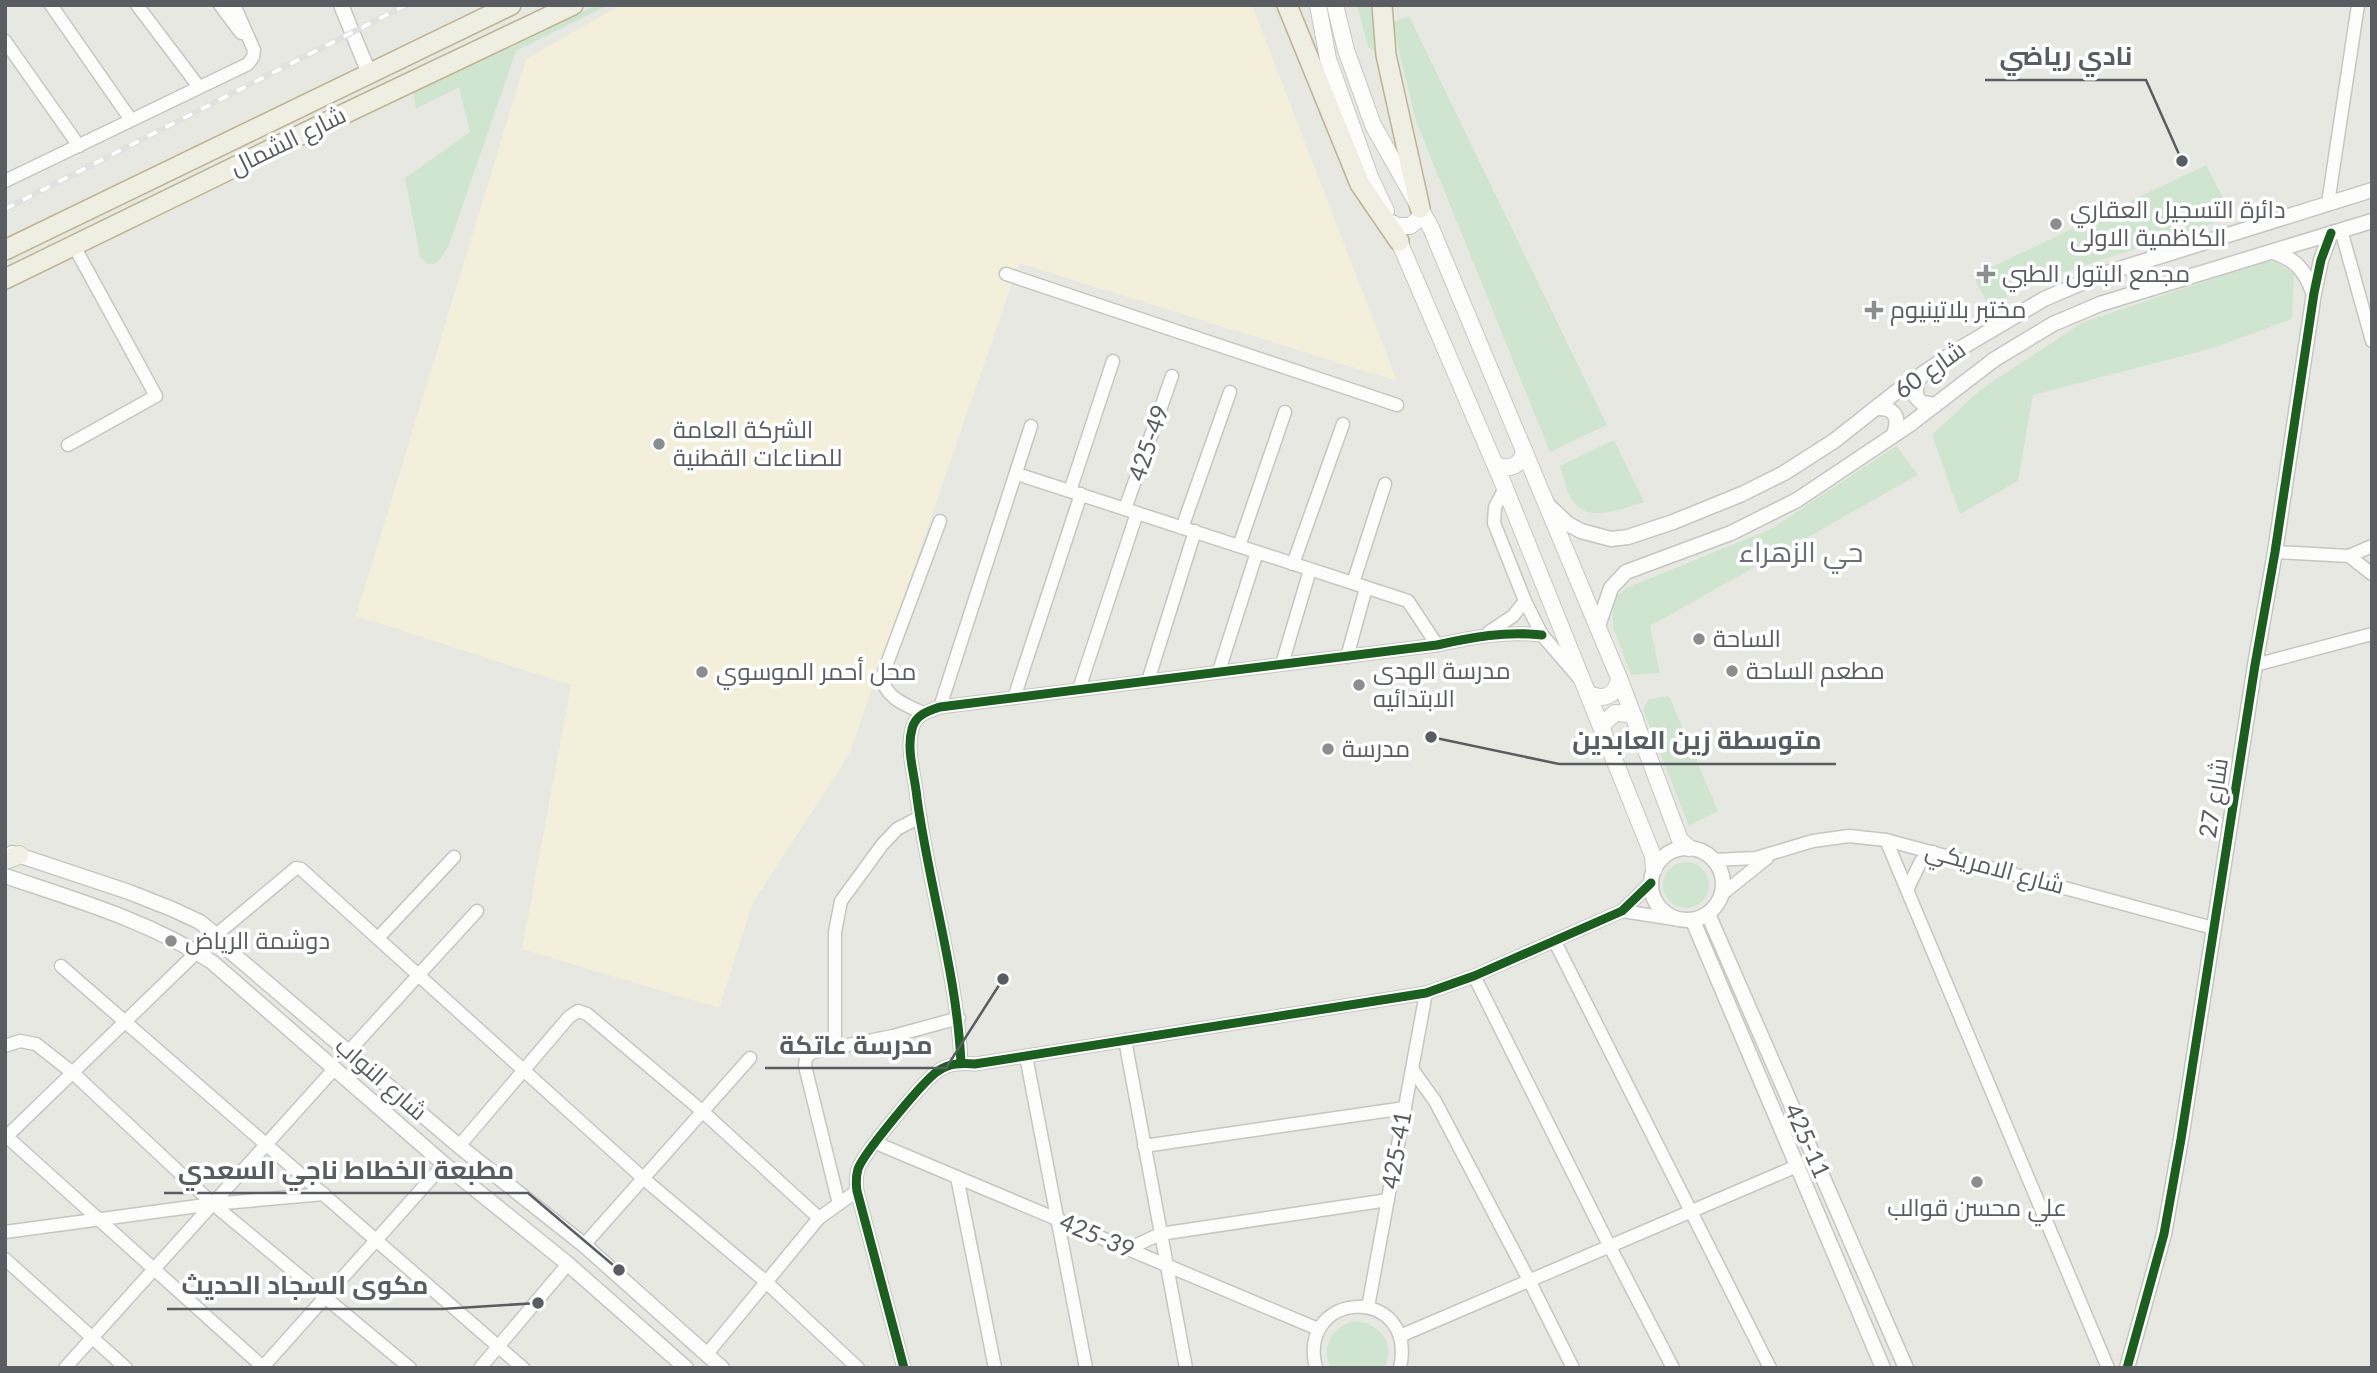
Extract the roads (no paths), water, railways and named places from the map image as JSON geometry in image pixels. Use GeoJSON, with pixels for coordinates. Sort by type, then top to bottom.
{"type":"FeatureCollection","features":[{"type":"Feature","properties":{"kind":"highway","name":"شارع الشمال"},"geometry":{"type":"LineString","coordinates":[[5,250],[511,5]]}},
{"type":"Feature","properties":{"kind":"highway","name":"شارع الشمال"},"geometry":{"type":"LineString","coordinates":[[5,279],[573,5]]}},
{"type":"Feature","properties":{"kind":"highway"},"geometry":{"type":"LineString","coordinates":[[1287,5],[1360,184],[1395,232]]}},
{"type":"Feature","properties":{"kind":"highway"},"geometry":{"type":"LineString","coordinates":[[1382,5],[1386,55],[1420,210]]}},
{"type":"Feature","properties":{"kind":"main road"},"geometry":{"type":"LineString","coordinates":[[1318,5],[1328,59],[1370,177],[1496,465],[1586,688],[1653,856],[1652,876]]}},
{"type":"Feature","properties":{"kind":"main road"},"geometry":{"type":"LineString","coordinates":[[1335,5],[1346,50],[1373,125],[1431,228],[1598,626],[1680,840],[1689,848]]}},
{"type":"Feature","properties":{"kind":"main road"},"geometry":{"type":"LineString","coordinates":[[1395,232],[1420,218],[1420,210]]}},
{"type":"Feature","properties":{"kind":"main road"},"geometry":{"type":"LineString","coordinates":[[1496,465],[1508,468],[1514,466],[1520,462],[1524,450]]}},
{"type":"Feature","properties":{"kind":"main road"},"geometry":{"type":"LineString","coordinates":[[1505,488],[1516,475],[1523,473],[1535,476]]}},
{"type":"Feature","properties":{"kind":"main road"},"geometry":{"type":"LineString","coordinates":[[1586,688],[1602,698],[1609,696],[1619,678]]}},
{"type":"Feature","properties":{"kind":"main road"},"geometry":{"type":"LineString","coordinates":[[1602,728],[1615,713],[1622,712],[1635,718]]}},
{"type":"Feature","properties":{"kind":"street"},"geometry":{"type":"LineString","coordinates":[[51,5],[131,120]]}},
{"type":"Feature","properties":{"kind":"street"},"geometry":{"type":"LineString","coordinates":[[137,5],[199,87]]}},
{"type":"Feature","properties":{"kind":"street"},"geometry":{"type":"LineString","coordinates":[[220,5],[254,50]]}},
{"type":"Feature","properties":{"kind":"street"},"geometry":{"type":"LineString","coordinates":[[5,181],[248,64],[254,50],[234,5]]}},
{"type":"Feature","properties":{"kind":"street"},"geometry":{"type":"LineString","coordinates":[[341,5],[369,74]]}},
{"type":"Feature","properties":{"kind":"street"},"geometry":{"type":"LineString","coordinates":[[2328,203],[2358,5]]}},
{"type":"Feature","properties":{"kind":"street"},"geometry":{"type":"LineString","coordinates":[[5,41],[79,145]]}},
{"type":"Feature","properties":{"kind":"street","name":"شارع 60"},"geometry":{"type":"LineString","coordinates":[[1548,505],[1568,524],[1581,531],[1611,539],[1628,537],[1673,523],[1784,473],[1835,441],[1923,374],[1998,324],[2044,299],[2100,275],[2372,190]]}},
{"type":"Feature","properties":{"kind":"street","name":"شارع 60"},"geometry":{"type":"LineString","coordinates":[[1598,626],[1611,588],[1626,572],[1758,521],[1797,499],[1895,434],[1995,359],[2053,324],[2100,304],[2372,221]]}},
{"type":"Feature","properties":{"kind":"street"},"geometry":{"type":"LineString","coordinates":[[2336,232],[2372,341]]}},
{"type":"Feature","properties":{"kind":"street","name":"شارع 27"},"geometry":{"type":"LineString","coordinates":[[2127,1368],[2164,1234],[2275,552],[2314,293],[2321,260],[2336,232]]}},
{"type":"Feature","properties":{"kind":"street"},"geometry":{"type":"LineString","coordinates":[[68,445],[156,396],[74,246]]}},
{"type":"Feature","properties":{"kind":"street"},"geometry":{"type":"LineString","coordinates":[[2272,252],[2288,257],[2301,267],[2308,276],[2314,293]]}},
{"type":"Feature","properties":{"kind":"street"},"geometry":{"type":"LineString","coordinates":[[1006,274],[1397,405]]}},
{"type":"Feature","properties":{"kind":"street"},"geometry":{"type":"LineString","coordinates":[[1014,698],[1114,361]]}},
{"type":"Feature","properties":{"kind":"street"},"geometry":{"type":"LineString","coordinates":[[1923,374],[1916,383],[1916,397],[1922,403],[1935,405]]}},
{"type":"Feature","properties":{"kind":"street","name":"425-49"},"geometry":{"type":"LineString","coordinates":[[1079,690],[1172,376]]}},
{"type":"Feature","properties":{"kind":"street"},"geometry":{"type":"LineString","coordinates":[[1148,681],[1230,392]]}},
{"type":"Feature","properties":{"kind":"street"},"geometry":{"type":"LineString","coordinates":[[1876,408],[1888,409],[1896,414],[1898,420],[1895,434]]}},
{"type":"Feature","properties":{"kind":"street"},"geometry":{"type":"LineString","coordinates":[[1239,546],[1285,412]]}},
{"type":"Feature","properties":{"kind":"street"},"geometry":{"type":"LineString","coordinates":[[1293,564],[1343,424]]}},
{"type":"Feature","properties":{"kind":"street"},"geometry":{"type":"LineString","coordinates":[[940,707],[1031,426]]}},
{"type":"Feature","properties":{"kind":"street"},"geometry":{"type":"LineString","coordinates":[[1017,474],[1408,601],[1437,645]]}},
{"type":"Feature","properties":{"kind":"street"},"geometry":{"type":"LineString","coordinates":[[1347,657],[1360,586],[1385,484]]}},
{"type":"Feature","properties":{"kind":"street"},"geometry":{"type":"LineString","coordinates":[[1505,488],[1495,507],[1494,523],[1525,601],[1542,635],[1586,688]]}},
{"type":"Feature","properties":{"kind":"street"},"geometry":{"type":"LineString","coordinates":[[923,713],[889,694],[883,685],[882,677],[940,521]]}},
{"type":"Feature","properties":{"kind":"street"},"geometry":{"type":"LineString","coordinates":[[2275,552],[2349,555],[2372,546]]}},
{"type":"Feature","properties":{"kind":"street"},"geometry":{"type":"LineString","coordinates":[[1219,671],[1257,552]]}},
{"type":"Feature","properties":{"kind":"street"},"geometry":{"type":"LineString","coordinates":[[2349,555],[2372,574]]}},
{"type":"Feature","properties":{"kind":"street"},"geometry":{"type":"LineString","coordinates":[[1282,664],[1310,570]]}},
{"type":"Feature","properties":{"kind":"street"},"geometry":{"type":"LineString","coordinates":[[1482,635],[1506,622],[1525,601]]}},
{"type":"Feature","properties":{"kind":"street"},"geometry":{"type":"LineString","coordinates":[[2255,665],[2372,634]]}},
{"type":"Feature","properties":{"kind":"street"},"geometry":{"type":"LineString","coordinates":[[961,1063],[959,1018],[920,817],[910,741],[913,725],[923,713],[940,707],[1437,645],[1482,635],[1542,635]]}},
{"type":"Feature","properties":{"kind":"street"},"geometry":{"type":"LineString","coordinates":[[835,1048],[835,932],[842,901],[882,845],[897,829],[920,817]]}},
{"type":"Feature","properties":{"kind":"street","name":"شارع الامريكي"},"geometry":{"type":"LineString","coordinates":[[1714,860],[1745,859],[1813,841],[1849,836],[1886,840],[2213,928]]}},
{"type":"Feature","properties":{"kind":"street"},"geometry":{"type":"LineString","coordinates":[[1886,840],[2108,1368]]}},
{"type":"Feature","properties":{"kind":"street"},"geometry":{"type":"LineString","coordinates":[[904,1368],[857,1191],[859,1168],[920,1087],[936,1072],[946,1066],[961,1063],[975,1064],[1426,993],[1474,976],[1622,911],[1668,853],[1689,848],[1706,854],[1720,870],[1723,883],[1721,895],[1708,914],[1693,920],[1622,911]]}},
{"type":"Feature","properties":{"kind":"street","name":"شارع الامريكي"},"geometry":{"type":"LineString","coordinates":[[1721,895],[1747,872],[1776,852]]}},
{"type":"Feature","properties":{"kind":"street"},"geometry":{"type":"LineString","coordinates":[[1907,890],[1922,861],[1933,852]]}},
{"type":"Feature","properties":{"kind":"street","name":"شارع النواب"},"geometry":{"type":"LineString","coordinates":[[10,855],[129,892],[200,922],[232,953],[459,1146],[584,1245],[722,1368]]}},
{"type":"Feature","properties":{"kind":"street"},"geometry":{"type":"LineString","coordinates":[[378,938],[454,858]]}},
{"type":"Feature","properties":{"kind":"street"},"geometry":{"type":"LineString","coordinates":[[216,935],[296,868],[301,869],[644,1179],[765,1281],[858,1368]]}},
{"type":"Feature","properties":{"kind":"street","name":"شارع النواب"},"geometry":{"type":"LineString","coordinates":[[5,876],[124,917],[197,952],[227,974],[444,1164],[568,1264],[686,1368]]}},
{"type":"Feature","properties":{"kind":"street"},"geometry":{"type":"LineString","coordinates":[[1652,876],[1652,894],[1657,905],[1674,919]]}},
{"type":"Feature","properties":{"kind":"street"},"geometry":{"type":"LineString","coordinates":[[160,932],[172,909]]}},
{"type":"Feature","properties":{"kind":"street"},"geometry":{"type":"LineString","coordinates":[[349,1051],[477,911]]}},
{"type":"Feature","properties":{"kind":"street","name":"425-11"},"geometry":{"type":"LineString","coordinates":[[1708,914],[1906,1368]]}},
{"type":"Feature","properties":{"kind":"street","name":"425-11"},"geometry":{"type":"LineString","coordinates":[[1693,920],[1883,1368]]}},
{"type":"Feature","properties":{"kind":"street"},"geometry":{"type":"LineString","coordinates":[[1555,942],[1770,1368]]}},
{"type":"Feature","properties":{"kind":"street"},"geometry":{"type":"LineString","coordinates":[[197,952],[6,1137],[263,1367],[444,1164]]}},
{"type":"Feature","properties":{"kind":"street"},"geometry":{"type":"LineString","coordinates":[[61,966],[523,1368]]}},
{"type":"Feature","properties":{"kind":"street"},"geometry":{"type":"LineString","coordinates":[[1474,976],[1673,1368]]}},
{"type":"Feature","properties":{"kind":"street","name":"425-41"},"geometry":{"type":"LineString","coordinates":[[1368,1307],[1426,993]]}},
{"type":"Feature","properties":{"kind":"street"},"geometry":{"type":"LineString","coordinates":[[459,1146],[569,1017],[578,1011],[587,1014],[702,1111],[819,1218]]}},
{"type":"Feature","properties":{"kind":"street"},"geometry":{"type":"LineString","coordinates":[[839,1204],[805,1066],[806,1057],[813,1052],[894,1036],[959,1018]]}},
{"type":"Feature","properties":{"kind":"street"},"geometry":{"type":"LineString","coordinates":[[1125,1040],[1186,1368]]}},
{"type":"Feature","properties":{"kind":"street"},"geometry":{"type":"LineString","coordinates":[[5,1046],[20,1041],[36,1044],[73,1073],[213,1204],[410,1368]]}},
{"type":"Feature","properties":{"kind":"street"},"geometry":{"type":"LineString","coordinates":[[1026,1056],[1086,1368]]}},
{"type":"Feature","properties":{"kind":"street"},"geometry":{"type":"LineString","coordinates":[[584,1245],[750,1058]]}},
{"type":"Feature","properties":{"kind":"street"},"geometry":{"type":"LineString","coordinates":[[65,1368],[335,1068]]}},
{"type":"Feature","properties":{"kind":"street"},"geometry":{"type":"LineString","coordinates":[[1412,1069],[1435,1101],[1573,1368]]}},
{"type":"Feature","properties":{"kind":"street"},"geometry":{"type":"LineString","coordinates":[[1144,1146],[1405,1108]]}},
{"type":"Feature","properties":{"kind":"street","name":"425-39"},"geometry":{"type":"LineString","coordinates":[[876,1143],[1318,1329]]}},
{"type":"Feature","properties":{"kind":"street"},"geometry":{"type":"LineString","coordinates":[[1400,1336],[1797,1166]]}},
{"type":"Feature","properties":{"kind":"street"},"geometry":{"type":"LineString","coordinates":[[957,1177],[995,1368]]}},
{"type":"Feature","properties":{"kind":"street"},"geometry":{"type":"LineString","coordinates":[[707,1354],[819,1218],[857,1191]]}},
{"type":"Feature","properties":{"kind":"street"},"geometry":{"type":"LineString","coordinates":[[5,1232],[213,1204],[324,1194]]}},
{"type":"Feature","properties":{"kind":"street"},"geometry":{"type":"LineString","coordinates":[[1128,1249],[1160,1234],[1388,1200]]}},
{"type":"Feature","properties":{"kind":"street"},"geometry":{"type":"LineString","coordinates":[[5,1259],[126,1368]]}},
{"type":"Feature","properties":{"kind":"street"},"geometry":{"type":"LineString","coordinates":[[480,1368],[568,1264]]}},
{"type":"Feature","properties":{"kind":"street"},"geometry":{"type":"LineString","coordinates":[[1316,1368],[1313,1356],[1318,1329],[1327,1318],[1339,1310],[1353,1306],[1368,1307],[1381,1312],[1393,1322],[1400,1336],[1403,1352],[1400,1368]]}},
{"type":"Feature","properties":{"kind":"railway"},"geometry":{"type":"LineString","coordinates":[[5,209],[406,5]]}},
{"type":"Feature","properties":{"kind":"place","name":"نادي رياضي"},"geometry":{"type":"Point","coordinates":[2182,161]}},
{"type":"Feature","properties":{"kind":"place","name":"دائرة التسجيل العقاري الكاظمية الاولى"},"geometry":{"type":"Point","coordinates":[2056,224]}},
{"type":"Feature","properties":{"kind":"place","name":"مجمع البتول الطبي"},"geometry":{"type":"Point","coordinates":[1986,274]}},
{"type":"Feature","properties":{"kind":"place","name":"مختبر بلاتينيوم"},"geometry":{"type":"Point","coordinates":[1874,310]}},
{"type":"Feature","properties":{"kind":"place","name":"الشركة العامة للصناعات القطنية"},"geometry":{"type":"Point","coordinates":[659,444]}},
{"type":"Feature","properties":{"kind":"place","name":"الساحة"},"geometry":{"type":"Point","coordinates":[1699,639]}},
{"type":"Feature","properties":{"kind":"place","name":"مطعم الساحة"},"geometry":{"type":"Point","coordinates":[1732,671]}},
{"type":"Feature","properties":{"kind":"place","name":"محل أحمر الموسوي"},"geometry":{"type":"Point","coordinates":[702,672]}},
{"type":"Feature","properties":{"kind":"place","name":"مدرسة الهدى الابتدائيه"},"geometry":{"type":"Point","coordinates":[1359,685]}},
{"type":"Feature","properties":{"kind":"place","name":"متوسطة زين العابدين"},"geometry":{"type":"Point","coordinates":[1431,737]}},
{"type":"Feature","properties":{"kind":"place","name":"مدرسة"},"geometry":{"type":"Point","coordinates":[1328,749]}},
{"type":"Feature","properties":{"kind":"place","name":"دوشمة الرياض"},"geometry":{"type":"Point","coordinates":[171,941]}},
{"type":"Feature","properties":{"kind":"place","name":"مدرسة عاتكة"},"geometry":{"type":"Point","coordinates":[1003,979]}},
{"type":"Feature","properties":{"kind":"place","name":"علي محسن قوالب"},"geometry":{"type":"Point","coordinates":[1977,1182]}},
{"type":"Feature","properties":{"kind":"place","name":"مطبعة الخطاط ناجي السعدي"},"geometry":{"type":"Point","coordinates":[619,1270]}},
{"type":"Feature","properties":{"kind":"place","name":"مكوى السجاد الحديث"},"geometry":{"type":"Point","coordinates":[538,1303]}},
{"type":"Feature","properties":{"kind":"district","name":"حي الزهراء"},"geometry":{"type":"Point","coordinates":[1801,552]}}]}
